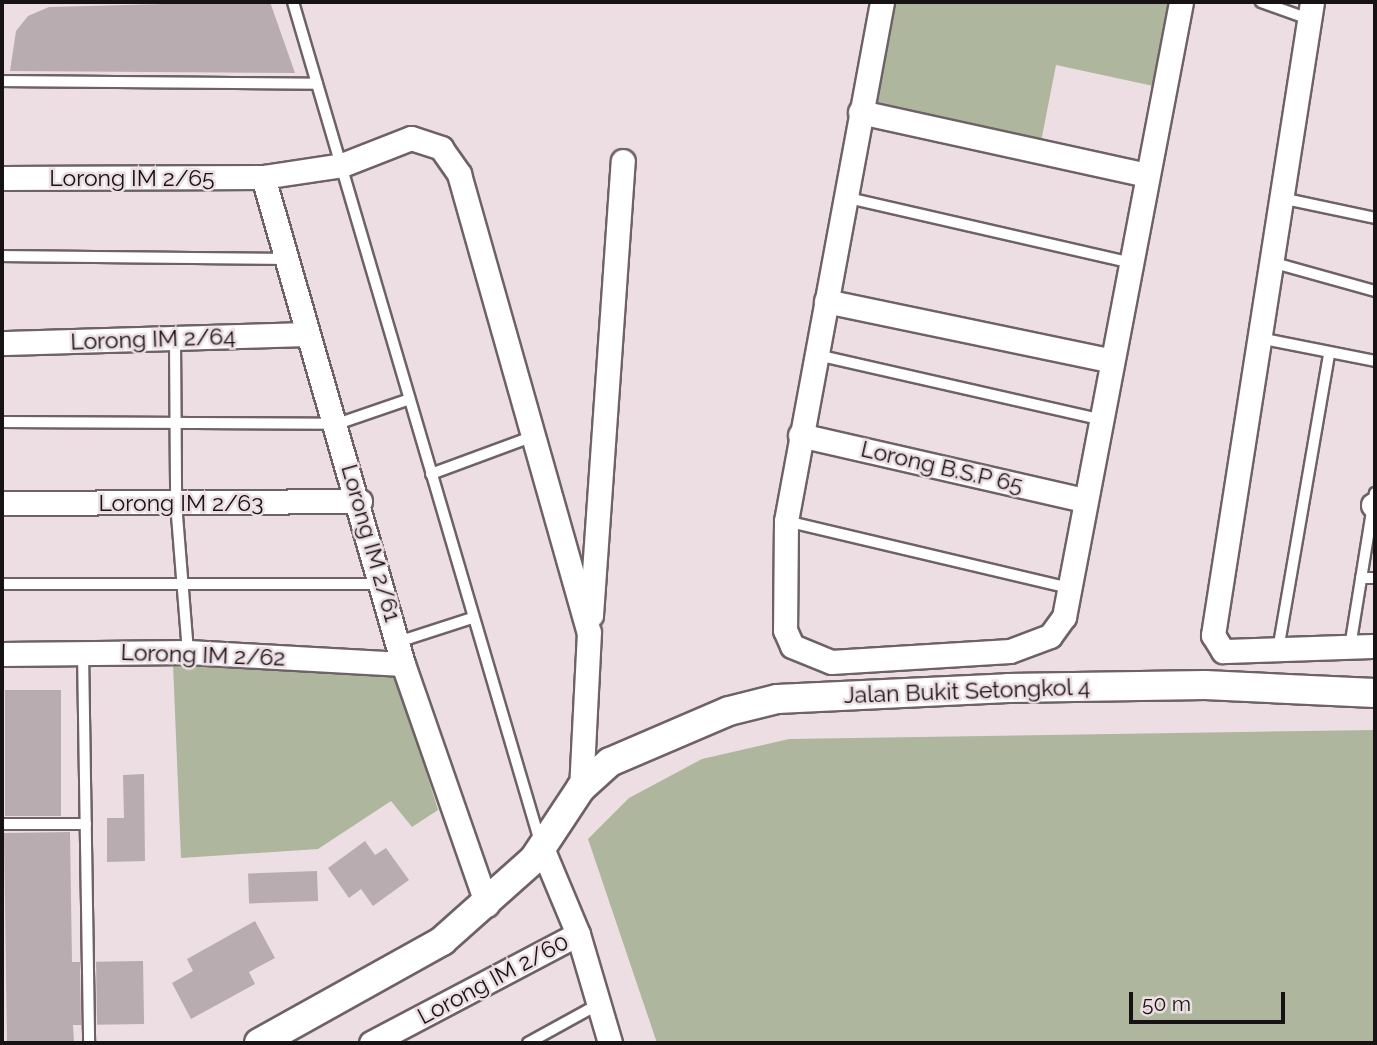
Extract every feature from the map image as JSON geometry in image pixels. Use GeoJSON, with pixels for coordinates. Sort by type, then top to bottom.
{"type":"FeatureCollection","features":[{"type":"Feature","properties":{"kind":"street"},"geometry":{"type":"LineString","coordinates":[[882,2],[841,196],[817,355],[790,483],[786,521],[785,630],[792,646],[815,660],[1010,651],[1050,636],[1064,617],[1108,360],[1181,2]]}},
{"type":"Feature","properties":{"kind":"street"},"geometry":{"type":"LineString","coordinates":[[1311,9],[1213,635],[1223,650],[1375,646]]}},
{"type":"Feature","properties":{"kind":"street"},"geometry":{"type":"LineString","coordinates":[[860,112],[1147,175]]}},
{"type":"Feature","properties":{"kind":"street","name":"Lorong IM 2/65"},"geometry":{"type":"LineString","coordinates":[[2,178],[263,177],[342,165],[411,138],[425,140],[447,157],[459,174],[589,632]]}},
{"type":"Feature","properties":{"kind":"street"},"geometry":{"type":"LineString","coordinates":[[581,788],[589,632],[623,161]]}},
{"type":"Feature","properties":{"kind":"street","name":"Lorong IM 2/61"},"geometry":{"type":"LineString","coordinates":[[263,177],[304,334],[337,424],[401,653],[487,905]]}},
{"type":"Feature","properties":{"kind":"street"},"geometry":{"type":"LineString","coordinates":[[826,301],[1108,360]]}},
{"type":"Feature","properties":{"kind":"street","name":"Lorong IM 2/64"},"geometry":{"type":"LineString","coordinates":[[2,342],[175,340],[304,334]]}},
{"type":"Feature","properties":{"kind":"street","name":"Lorong B.S.P 65"},"geometry":{"type":"LineString","coordinates":[[800,435],[1084,500]]}},
{"type":"Feature","properties":{"kind":"street","name":"Lorong IM 2/63"},"geometry":{"type":"LineString","coordinates":[[2,503],[360,501]]}},
{"type":"Feature","properties":{"kind":"street","name":"Lorong IM 2/62"},"geometry":{"type":"LineString","coordinates":[[2,654],[401,653]]}},
{"type":"Feature","properties":{"kind":"street","name":"Jalan Bukit Setongkol 4"},"geometry":{"type":"LineString","coordinates":[[260,1043],[442,942],[487,905],[542,848],[581,788],[610,762],[654,738],[777,699],[1205,685],[1375,693]]}},
{"type":"Feature","properties":{"kind":"street"},"geometry":{"type":"LineString","coordinates":[[542,848],[578,934],[610,1043]]}},
{"type":"Feature","properties":{"kind":"street","name":"Lorong IM 2/60"},"geometry":{"type":"LineString","coordinates":[[372,1043],[394,1038],[578,934]]}},
{"type":"Feature","properties":{"kind":"lane"},"geometry":{"type":"LineString","coordinates":[[293,2],[342,165],[407,400],[542,848]]}},
{"type":"Feature","properties":{"kind":"lane"},"geometry":{"type":"LineString","coordinates":[[1261,2],[1311,9]]}},
{"type":"Feature","properties":{"kind":"lane"},"geometry":{"type":"LineString","coordinates":[[2,81],[317,84]]}},
{"type":"Feature","properties":{"kind":"lane"},"geometry":{"type":"LineString","coordinates":[[841,196],[1127,262]]}},
{"type":"Feature","properties":{"kind":"lane"},"geometry":{"type":"LineString","coordinates":[[1281,198],[1375,218]]}},
{"type":"Feature","properties":{"kind":"lane"},"geometry":{"type":"LineString","coordinates":[[2,256],[285,259]]}},
{"type":"Feature","properties":{"kind":"lane"},"geometry":{"type":"LineString","coordinates":[[1271,262],[1375,291]]}},
{"type":"Feature","properties":{"kind":"lane"},"geometry":{"type":"LineString","coordinates":[[1259,338],[1329,355],[1375,361]]}},
{"type":"Feature","properties":{"kind":"lane"},"geometry":{"type":"LineString","coordinates":[[175,340],[176,503],[180,582],[188,652]]}},
{"type":"Feature","properties":{"kind":"lane"},"geometry":{"type":"LineString","coordinates":[[817,355],[1099,419]]}},
{"type":"Feature","properties":{"kind":"lane"},"geometry":{"type":"LineString","coordinates":[[1278,650],[1329,355]]}},
{"type":"Feature","properties":{"kind":"lane"},"geometry":{"type":"LineString","coordinates":[[2,422],[337,424],[407,400]]}},
{"type":"Feature","properties":{"kind":"lane"},"geometry":{"type":"LineString","coordinates":[[431,474],[534,436]]}},
{"type":"Feature","properties":{"kind":"lane"},"geometry":{"type":"LineString","coordinates":[[1350,647],[1375,501]]}},
{"type":"Feature","properties":{"kind":"lane"},"geometry":{"type":"LineString","coordinates":[[786,521],[1069,588]]}},
{"type":"Feature","properties":{"kind":"lane"},"geometry":{"type":"LineString","coordinates":[[1361,578],[1375,578]]}},
{"type":"Feature","properties":{"kind":"lane"},"geometry":{"type":"LineString","coordinates":[[2,584],[383,584]]}},
{"type":"Feature","properties":{"kind":"lane"},"geometry":{"type":"LineString","coordinates":[[401,653],[472,618]]}},
{"type":"Feature","properties":{"kind":"lane"},"geometry":{"type":"LineString","coordinates":[[83,652],[89,1043]]}},
{"type":"Feature","properties":{"kind":"lane"},"geometry":{"type":"LineString","coordinates":[[2,824],[86,824]]}},
{"type":"Feature","properties":{"kind":"lane"},"geometry":{"type":"LineString","coordinates":[[528,1043],[600,1003]]}},
{"type":"Feature","properties":{"kind":"green space"},"geometry":{"type":"Polygon","coordinates":[[[882,2],[1172,2],[1158,87],[1056,65],[1039,152],[860,112],[882,2]]]}},
{"type":"Feature","properties":{"kind":"green space"},"geometry":{"type":"Polygon","coordinates":[[[173,664],[395,671],[438,810],[412,827],[391,801],[318,849],[181,858],[173,664]]]}},
{"type":"Feature","properties":{"kind":"green space"},"geometry":{"type":"Polygon","coordinates":[[[1375,730],[1375,1043],[657,1043],[588,839],[629,798],[702,759],[789,739],[1375,730]]]}},
{"type":"Feature","properties":{"kind":"building"},"geometry":{"type":"Polygon","coordinates":[[[270,2],[295,73],[10,71],[16,31],[28,16],[49,7],[270,2]]]}},
{"type":"Feature","properties":{"kind":"building"},"geometry":{"type":"Polygon","coordinates":[[[5,690],[61,690],[61,816],[5,816],[5,690]]]}},
{"type":"Feature","properties":{"kind":"building"},"geometry":{"type":"Polygon","coordinates":[[[144,774],[145,861],[107,862],[107,818],[124,818],[123,775],[144,774]]]}},
{"type":"Feature","properties":{"kind":"building"},"geometry":{"type":"Polygon","coordinates":[[[70,832],[72,962],[80,962],[81,1025],[73,1025],[74,1043],[7,1043],[4,833],[70,832]]]}},
{"type":"Feature","properties":{"kind":"building"},"geometry":{"type":"Polygon","coordinates":[[[365,841],[375,855],[386,848],[409,880],[373,906],[361,889],[349,898],[328,868],[365,841]]]}},
{"type":"Feature","properties":{"kind":"building"},"geometry":{"type":"Polygon","coordinates":[[[317,871],[318,901],[249,903],[248,873],[317,871]]]}},
{"type":"Feature","properties":{"kind":"building"},"geometry":{"type":"Polygon","coordinates":[[[255,921],[275,958],[249,972],[255,984],[191,1019],[172,983],[193,971],[187,959],[255,921]]]}},
{"type":"Feature","properties":{"kind":"building"},"geometry":{"type":"Polygon","coordinates":[[[143,961],[144,1024],[97,1025],[96,962],[143,961]]]}}]}
